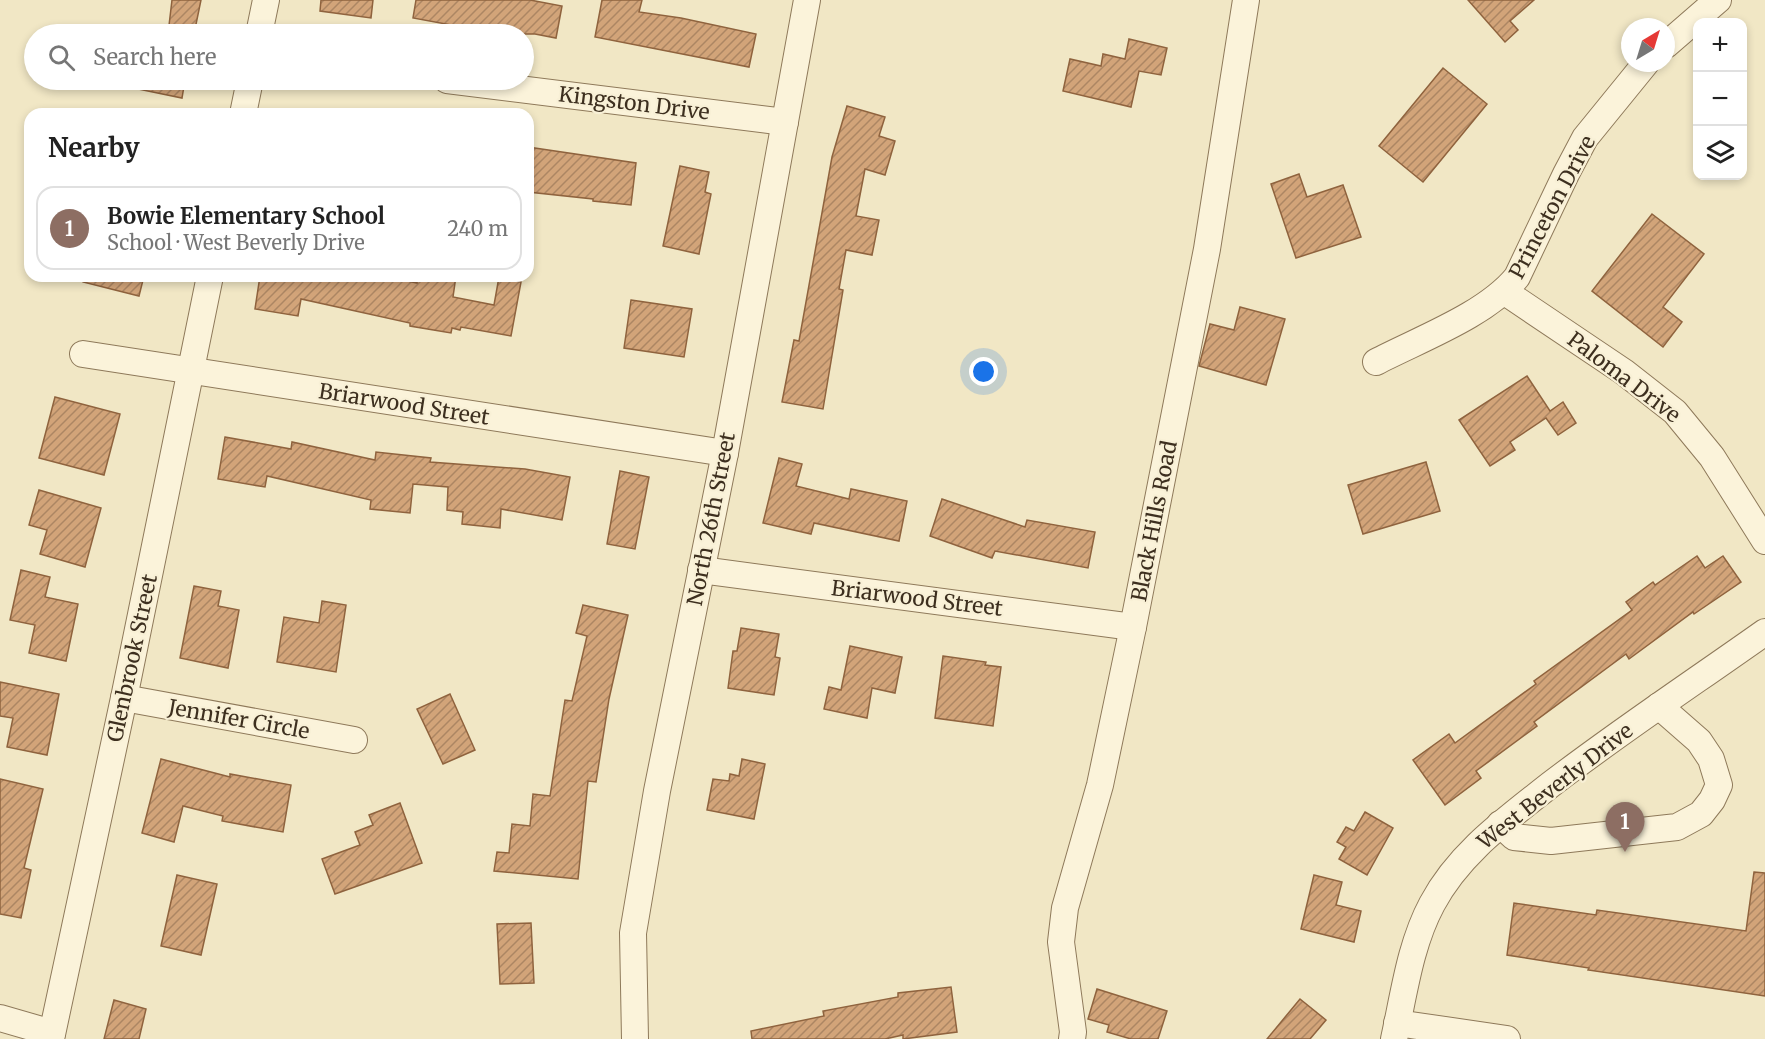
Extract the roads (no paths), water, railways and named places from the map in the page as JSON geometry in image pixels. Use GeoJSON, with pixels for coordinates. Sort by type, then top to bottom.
{"type":"FeatureCollection","features":[{"type":"Feature","properties":{"kind":"street"},"geometry":{"type":"LineString","coordinates":[[261,24],[266,0]]}},
{"type":"Feature","properties":{"kind":"street","name":"North 26th Street"},"geometry":{"type":"LineString","coordinates":[[635,1039],[633,933],[657,790],[725,453],[807,0]]}},
{"type":"Feature","properties":{"kind":"street","name":"Black Hills Road"},"geometry":{"type":"LineString","coordinates":[[1072,1039],[1061,942],[1065,908],[1100,785],[1133,627],[1207,249],[1246,0]]}},
{"type":"Feature","properties":{"kind":"street"},"geometry":{"type":"LineString","coordinates":[[1675,37],[1718,0]]}},
{"type":"Feature","properties":{"kind":"street","name":"Princeton Drive"},"geometry":{"type":"LineString","coordinates":[[1376,362],[1479,310],[1505,292],[1517,277],[1585,138],[1639,72]]}},
{"type":"Feature","properties":{"kind":"street"},"geometry":{"type":"LineString","coordinates":[[244,108],[248,90]]}},
{"type":"Feature","properties":{"kind":"street","name":"Kingston Drive"},"geometry":{"type":"LineString","coordinates":[[527,90],[785,122]]}},
{"type":"Feature","properties":{"kind":"street","name":"Glenbrook Street"},"geometry":{"type":"LineString","coordinates":[[52,1036],[209,282]]}},
{"type":"Feature","properties":{"kind":"street","name":"Paloma Drive"},"geometry":{"type":"LineString","coordinates":[[1505,292],[1624,372],[1675,412],[1712,457],[1765,541]]}},
{"type":"Feature","properties":{"kind":"street","name":"Briarwood Street"},"geometry":{"type":"LineString","coordinates":[[83,354],[725,453]]}},
{"type":"Feature","properties":{"kind":"street","name":"Briarwood Street"},"geometry":{"type":"LineString","coordinates":[[701,570],[1133,627]]}},
{"type":"Feature","properties":{"kind":"street","name":"West Beverly Drive"},"geometry":{"type":"LineString","coordinates":[[1395,1031],[1413,953],[1432,905],[1454,869],[1500,824],[1586,757],[1765,632]]}},
{"type":"Feature","properties":{"kind":"street","name":"Jennifer Circle"},"geometry":{"type":"LineString","coordinates":[[124,698],[354,740]]}},
{"type":"Feature","properties":{"kind":"street"},"geometry":{"type":"LineString","coordinates":[[1500,824],[1514,837],[1551,841],[1677,827],[1701,814],[1719,786],[1711,759],[1699,741],[1659,706]]}},
{"type":"Feature","properties":{"kind":"street"},"geometry":{"type":"LineString","coordinates":[[0,1018],[52,1036]]}},
{"type":"Feature","properties":{"kind":"street"},"geometry":{"type":"LineString","coordinates":[[1395,1031],[1507,1039]]}},
{"type":"Feature","properties":{"kind":"place","name":"Bowie Elementary School"},"geometry":{"type":"Point","coordinates":[1625,852]}}]}
